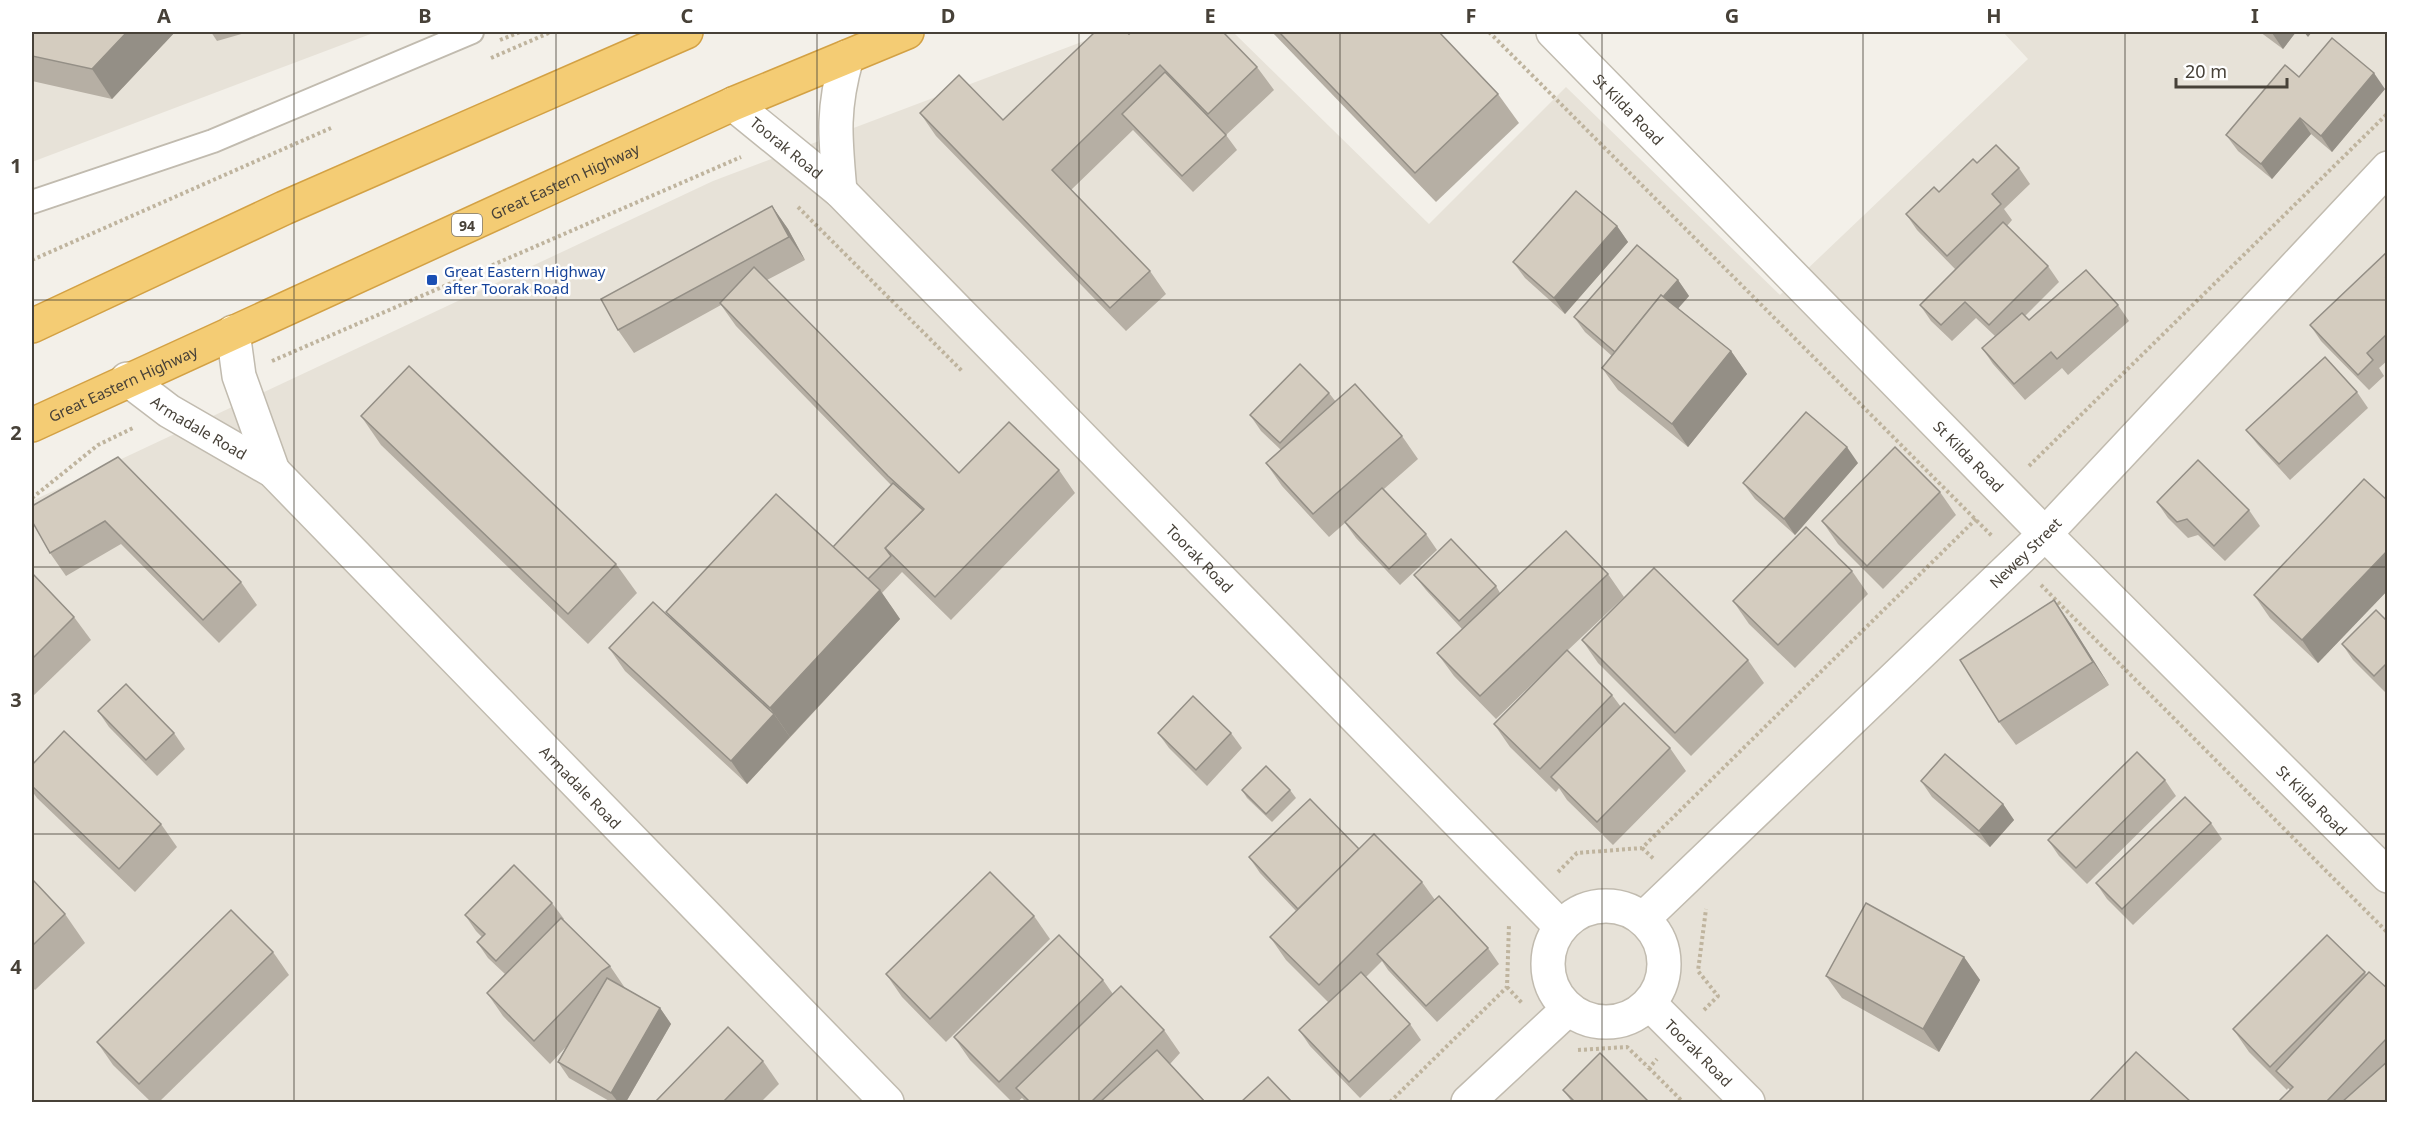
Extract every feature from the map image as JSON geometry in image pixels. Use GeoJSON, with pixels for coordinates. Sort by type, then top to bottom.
{"type":"FeatureCollection","features":[{"type":"Feature","properties":{"kind":"highway"},"geometry":{"type":"LineString","coordinates":[[32,326],[284,208],[684,32]]}},
{"type":"Feature","properties":{"kind":"highway","name":"Great Eastern Highway"},"geometry":{"type":"LineString","coordinates":[[32,425],[127,379],[733,104],[906,32]]}},
{"type":"Feature","properties":{"kind":"street","name":"St Kilda Road"},"geometry":{"type":"LineString","coordinates":[[1553,32],[2003,492],[2388,876]]}},
{"type":"Feature","properties":{"kind":"street","name":"Toorak Road"},"geometry":{"type":"LineString","coordinates":[[840,190],[834,122],[838,89],[847,57]]}},
{"type":"Feature","properties":{"kind":"street","name":"Toorak Road"},"geometry":{"type":"LineString","coordinates":[[733,104],[840,190],[1560,926]]}},
{"type":"Feature","properties":{"kind":"street","name":"Newey Street"},"geometry":{"type":"LineString","coordinates":[[1644,918],[2045,534],[2388,168]]}},
{"type":"Feature","properties":{"kind":"street","name":"Armadale Road"},"geometry":{"type":"LineString","coordinates":[[233,332],[239,376],[273,471]]}},
{"type":"Feature","properties":{"kind":"street","name":"Armadale Road"},"geometry":{"type":"LineString","coordinates":[[127,379],[170,411],[273,471],[887,1102]]}},
{"type":"Feature","properties":{"kind":"street"},"geometry":{"type":"LineString","coordinates":[[1611,905],[1644,918],[1660,940],[1665,974],[1650,1004],[1631,1018],[1597,1023],[1567,1010],[1552,989],[1547,957],[1560,926],[1578,912],[1611,905]]}},
{"type":"Feature","properties":{"kind":"street","name":"Toorak Road"},"geometry":{"type":"LineString","coordinates":[[1650,1004],[1748,1102]]}},
{"type":"Feature","properties":{"kind":"street"},"geometry":{"type":"LineString","coordinates":[[1468,1102],[1567,1010]]}},
{"type":"Feature","properties":{"kind":"lane"},"geometry":{"type":"LineString","coordinates":[[32,202],[213,141],[472,32]]}},
{"type":"Feature","properties":{"kind":"path"},"geometry":{"type":"LineString","coordinates":[[490,45],[520,32]]}},
{"type":"Feature","properties":{"kind":"path"},"geometry":{"type":"LineString","coordinates":[[487,60],[551,32]]}},
{"type":"Feature","properties":{"kind":"path"},"geometry":{"type":"LineString","coordinates":[[1489,32],[2388,933]]}},
{"type":"Feature","properties":{"kind":"path"},"geometry":{"type":"LineString","coordinates":[[1390,1102],[1507,987],[1509,921],[1577,853],[1642,849],[2388,113]]}},
{"type":"Feature","properties":{"kind":"path"},"geometry":{"type":"LineString","coordinates":[[32,260],[336,126]]}},
{"type":"Feature","properties":{"kind":"path"},"geometry":{"type":"LineString","coordinates":[[239,376],[747,155]]}},
{"type":"Feature","properties":{"kind":"path"},"geometry":{"type":"LineString","coordinates":[[797,205],[965,374]]}},
{"type":"Feature","properties":{"kind":"path"},"geometry":{"type":"LineString","coordinates":[[32,498],[98,446],[170,411]]}},
{"type":"Feature","properties":{"kind":"path"},"geometry":{"type":"LineString","coordinates":[[1649,1068],[1683,1102]]}},
{"type":"Feature","properties":{"kind":"shaded area"},"geometry":{"type":"Polygon","coordinates":[[[32,32],[376,32],[32,162],[32,32]]]}},
{"type":"Feature","properties":{"kind":"shaded area"},"geometry":{"type":"Polygon","coordinates":[[[1108,32],[1233,32],[1429,224],[1566,87],[1780,295],[2028,59],[2003,32],[2387,32],[2387,1102],[32,1102],[32,501],[713,181],[1108,32]]]}},
{"type":"Feature","properties":{"kind":"building"},"geometry":{"type":"Polygon","coordinates":[[[32,32],[127,32],[92,69],[32,56],[32,32]]]}},
{"type":"Feature","properties":{"kind":"building"},"geometry":{"type":"Polygon","coordinates":[[[1095,32],[1126,32],[1129,34],[1132,32],[1223,32],[1257,67],[1208,114],[1160,65],[1052,170],[1150,271],[1110,308],[920,113],[959,75],[1003,120],[1095,32]]]}},
{"type":"Feature","properties":{"kind":"building"},"geometry":{"type":"Polygon","coordinates":[[[1279,32],[1439,32],[1498,94],[1415,173],[1279,32]]]}},
{"type":"Feature","properties":{"kind":"building"},"geometry":{"type":"Polygon","coordinates":[[[2332,38],[2374,73],[2321,136],[2300,118],[2261,164],[2226,135],[2285,65],[2299,77],[2332,38]]]}},
{"type":"Feature","properties":{"kind":"building"},"geometry":{"type":"Polygon","coordinates":[[[1165,72],[1226,135],[1182,176],[1122,114],[1165,72]]]}},
{"type":"Feature","properties":{"kind":"building"},"geometry":{"type":"Polygon","coordinates":[[[1996,145],[2019,168],[1992,194],[2001,204],[1947,256],[1906,214],[1934,187],[1939,192],[1973,159],[1977,163],[1996,145]]]}},
{"type":"Feature","properties":{"kind":"building"},"geometry":{"type":"Polygon","coordinates":[[[1576,191],[1617,226],[1554,298],[1513,262],[1576,191]]]}},
{"type":"Feature","properties":{"kind":"building"},"geometry":{"type":"Polygon","coordinates":[[[772,206],[789,237],[618,330],[601,299],[772,206]]]}},
{"type":"Feature","properties":{"kind":"building"},"geometry":{"type":"Polygon","coordinates":[[[2003,222],[2048,266],[1989,325],[1965,302],[1941,325],[1920,305],[2003,222]]]}},
{"type":"Feature","properties":{"kind":"building"},"geometry":{"type":"Polygon","coordinates":[[[1637,245],[1678,280],[1663,297],[1661,295],[1615,352],[1574,317],[1637,245]]]}},
{"type":"Feature","properties":{"kind":"building"},"geometry":{"type":"Polygon","coordinates":[[[2388,251],[2388,277],[2386,278],[2388,280],[2388,333],[2367,353],[2373,360],[2358,375],[2310,325],[2388,251]]]}},
{"type":"Feature","properties":{"kind":"building"},"geometry":{"type":"Polygon","coordinates":[[[754,267],[959,473],[1009,422],[1059,470],[935,597],[885,548],[924,509],[888,476],[720,303],[754,267]]]}},
{"type":"Feature","properties":{"kind":"building"},"geometry":{"type":"Polygon","coordinates":[[[2086,270],[2118,305],[2057,359],[2051,352],[2014,384],[1982,348],[2022,313],[2029,320],[2086,270]]]}},
{"type":"Feature","properties":{"kind":"building"},"geometry":{"type":"Polygon","coordinates":[[[1661,295],[1731,351],[1672,424],[1602,368],[1661,295]]]}},
{"type":"Feature","properties":{"kind":"building"},"geometry":{"type":"Polygon","coordinates":[[[2325,357],[2357,392],[2279,464],[2246,430],[2325,357]]]}},
{"type":"Feature","properties":{"kind":"building"},"geometry":{"type":"Polygon","coordinates":[[[1300,364],[1329,393],[1280,443],[1250,415],[1300,364]]]}},
{"type":"Feature","properties":{"kind":"building"},"geometry":{"type":"Polygon","coordinates":[[[409,366],[616,564],[568,614],[361,416],[409,366]]]}},
{"type":"Feature","properties":{"kind":"building"},"geometry":{"type":"Polygon","coordinates":[[[1355,384],[1402,436],[1313,514],[1266,463],[1355,384]]]}},
{"type":"Feature","properties":{"kind":"building"},"geometry":{"type":"Polygon","coordinates":[[[1806,412],[1847,447],[1784,519],[1743,483],[1806,412]]]}},
{"type":"Feature","properties":{"kind":"building"},"geometry":{"type":"Polygon","coordinates":[[[1895,447],[1940,492],[1867,566],[1822,521],[1895,447]]]}},
{"type":"Feature","properties":{"kind":"building"},"geometry":{"type":"Polygon","coordinates":[[[118,457],[241,582],[203,620],[105,521],[50,553],[32,521],[32,506],[118,457]]]}},
{"type":"Feature","properties":{"kind":"building"},"geometry":{"type":"Polygon","coordinates":[[[2198,460],[2249,510],[2214,546],[2187,519],[2177,522],[2157,502],[2198,460]]]}},
{"type":"Feature","properties":{"kind":"building"},"geometry":{"type":"Polygon","coordinates":[[[2364,479],[2388,501],[2388,550],[2302,640],[2254,595],[2364,479]]]}},
{"type":"Feature","properties":{"kind":"building"},"geometry":{"type":"Polygon","coordinates":[[[893,483],[923,510],[885,548],[891,556],[868,579],[833,547],[893,483]]]}},
{"type":"Feature","properties":{"kind":"building"},"geometry":{"type":"Polygon","coordinates":[[[1382,488],[1426,534],[1389,569],[1345,522],[1382,488]]]}},
{"type":"Feature","properties":{"kind":"building"},"geometry":{"type":"Polygon","coordinates":[[[776,494],[880,590],[770,708],[666,612],[776,494]]]}},
{"type":"Feature","properties":{"kind":"building"},"geometry":{"type":"Polygon","coordinates":[[[1806,527],[1852,571],[1778,645],[1733,601],[1806,527]]]}},
{"type":"Feature","properties":{"kind":"building"},"geometry":{"type":"Polygon","coordinates":[[[1566,531],[1608,574],[1480,696],[1437,653],[1566,531]]]}},
{"type":"Feature","properties":{"kind":"building"},"geometry":{"type":"Polygon","coordinates":[[[1451,539],[1496,586],[1459,621],[1414,575],[1451,539]]]}},
{"type":"Feature","properties":{"kind":"building"},"geometry":{"type":"Polygon","coordinates":[[[1654,568],[1748,660],[1675,733],[1582,640],[1654,568]]]}},
{"type":"Feature","properties":{"kind":"building"},"geometry":{"type":"Polygon","coordinates":[[[32,573],[74,617],[32,659],[32,573]]]}},
{"type":"Feature","properties":{"kind":"building"},"geometry":{"type":"Polygon","coordinates":[[[2054,600],[2093,662],[1999,722],[1960,660],[2054,600]]]}},
{"type":"Feature","properties":{"kind":"building"},"geometry":{"type":"Polygon","coordinates":[[[653,602],[774,714],[731,761],[609,648],[653,602]]]}},
{"type":"Feature","properties":{"kind":"building"},"geometry":{"type":"Polygon","coordinates":[[[2376,610],[2388,622],[2388,662],[2374,676],[2342,644],[2376,610]]]}},
{"type":"Feature","properties":{"kind":"building"},"geometry":{"type":"Polygon","coordinates":[[[1567,650],[1612,695],[1540,769],[1494,724],[1567,650]]]}},
{"type":"Feature","properties":{"kind":"building"},"geometry":{"type":"Polygon","coordinates":[[[126,684],[174,733],[146,760],[98,711],[126,684]]]}},
{"type":"Feature","properties":{"kind":"building"},"geometry":{"type":"Polygon","coordinates":[[[1193,696],[1231,733],[1196,770],[1158,733],[1193,696]]]}},
{"type":"Feature","properties":{"kind":"building"},"geometry":{"type":"Polygon","coordinates":[[[1624,703],[1670,748],[1597,822],[1551,777],[1624,703]]]}},
{"type":"Feature","properties":{"kind":"building"},"geometry":{"type":"Polygon","coordinates":[[[64,731],[161,824],[119,869],[32,786],[32,765],[64,731]]]}},
{"type":"Feature","properties":{"kind":"building"},"geometry":{"type":"Polygon","coordinates":[[[2137,752],[2165,780],[2076,868],[2048,840],[2137,752]]]}},
{"type":"Feature","properties":{"kind":"building"},"geometry":{"type":"Polygon","coordinates":[[[1945,754],[2003,804],[1979,831],[1921,781],[1945,754]]]}},
{"type":"Feature","properties":{"kind":"building"},"geometry":{"type":"Polygon","coordinates":[[[1266,766],[1290,790],[1266,814],[1242,790],[1266,766]]]}},
{"type":"Feature","properties":{"kind":"building"},"geometry":{"type":"Polygon","coordinates":[[[2185,797],[2211,823],[2122,909],[2096,883],[2185,797]]]}},
{"type":"Feature","properties":{"kind":"building"},"geometry":{"type":"Polygon","coordinates":[[[1310,799],[1359,849],[1298,909],[1249,857],[1310,799]]]}},
{"type":"Feature","properties":{"kind":"building"},"geometry":{"type":"Polygon","coordinates":[[[1374,834],[1422,882],[1319,985],[1270,937],[1374,834]]]}},
{"type":"Feature","properties":{"kind":"building"},"geometry":{"type":"Polygon","coordinates":[[[514,865],[552,903],[496,961],[477,942],[485,934],[465,915],[514,865]]]}},
{"type":"Feature","properties":{"kind":"building"},"geometry":{"type":"Polygon","coordinates":[[[990,872],[1034,916],[930,1019],[886,974],[990,872]]]}},
{"type":"Feature","properties":{"kind":"building"},"geometry":{"type":"Polygon","coordinates":[[[32,879],[65,914],[32,946],[32,879]]]}},
{"type":"Feature","properties":{"kind":"building"},"geometry":{"type":"Polygon","coordinates":[[[1439,896],[1488,948],[1426,1006],[1377,954],[1439,896]]]}},
{"type":"Feature","properties":{"kind":"building"},"geometry":{"type":"Polygon","coordinates":[[[1866,903],[1964,957],[1923,1029],[1826,976],[1866,903]]]}},
{"type":"Feature","properties":{"kind":"building"},"geometry":{"type":"Polygon","coordinates":[[[231,910],[273,952],[139,1084],[97,1042],[231,910]]]}},
{"type":"Feature","properties":{"kind":"building"},"geometry":{"type":"Polygon","coordinates":[[[561,918],[610,966],[602,971],[534,1041],[487,993],[561,918]]]}},
{"type":"Feature","properties":{"kind":"building"},"geometry":{"type":"Polygon","coordinates":[[[1059,935],[1103,980],[999,1082],[954,1037],[1059,935]]]}},
{"type":"Feature","properties":{"kind":"building"},"geometry":{"type":"Polygon","coordinates":[[[2327,935],[2365,972],[2270,1067],[2233,1029],[2327,935]]]}},
{"type":"Feature","properties":{"kind":"building"},"geometry":{"type":"Polygon","coordinates":[[[1361,972],[1410,1024],[1349,1082],[1299,1030],[1361,972]]]}},
{"type":"Feature","properties":{"kind":"building"},"geometry":{"type":"Polygon","coordinates":[[[2369,972],[2388,989],[2388,1037],[2326,1102],[2278,1102],[2293,1087],[2276,1071],[2369,972]]]}},
{"type":"Feature","properties":{"kind":"building"},"geometry":{"type":"Polygon","coordinates":[[[607,978],[660,1008],[611,1093],[558,1062],[607,978]]]}},
{"type":"Feature","properties":{"kind":"building"},"geometry":{"type":"Polygon","coordinates":[[[1121,986],[1164,1030],[1091,1102],[1030,1102],[1016,1088],[1121,986]]]}},
{"type":"Feature","properties":{"kind":"building"},"geometry":{"type":"Polygon","coordinates":[[[728,1027],[763,1061],[723,1102],[655,1102],[728,1027]]]}},
{"type":"Feature","properties":{"kind":"building"},"geometry":{"type":"Polygon","coordinates":[[[1157,1050],[1205,1102],[1100,1102],[1157,1050]]]}},
{"type":"Feature","properties":{"kind":"building"},"geometry":{"type":"Polygon","coordinates":[[[2136,1052],[2191,1102],[2089,1102],[2136,1052]]]}},
{"type":"Feature","properties":{"kind":"building"},"geometry":{"type":"Polygon","coordinates":[[[1600,1053],[1649,1102],[1575,1102],[1563,1090],[1600,1053]]]}},
{"type":"Feature","properties":{"kind":"building"},"geometry":{"type":"Polygon","coordinates":[[[2388,1061],[2388,1102],[2342,1102],[2388,1061]]]}},
{"type":"Feature","properties":{"kind":"building"},"geometry":{"type":"Polygon","coordinates":[[[1268,1077],[1292,1102],[1241,1102],[1268,1077]]]}},
{"type":"Feature","properties":{"kind":"place","name":"Great Eastern Highway after Toorak Road"},"geometry":{"type":"Point","coordinates":[432,280]}}]}
